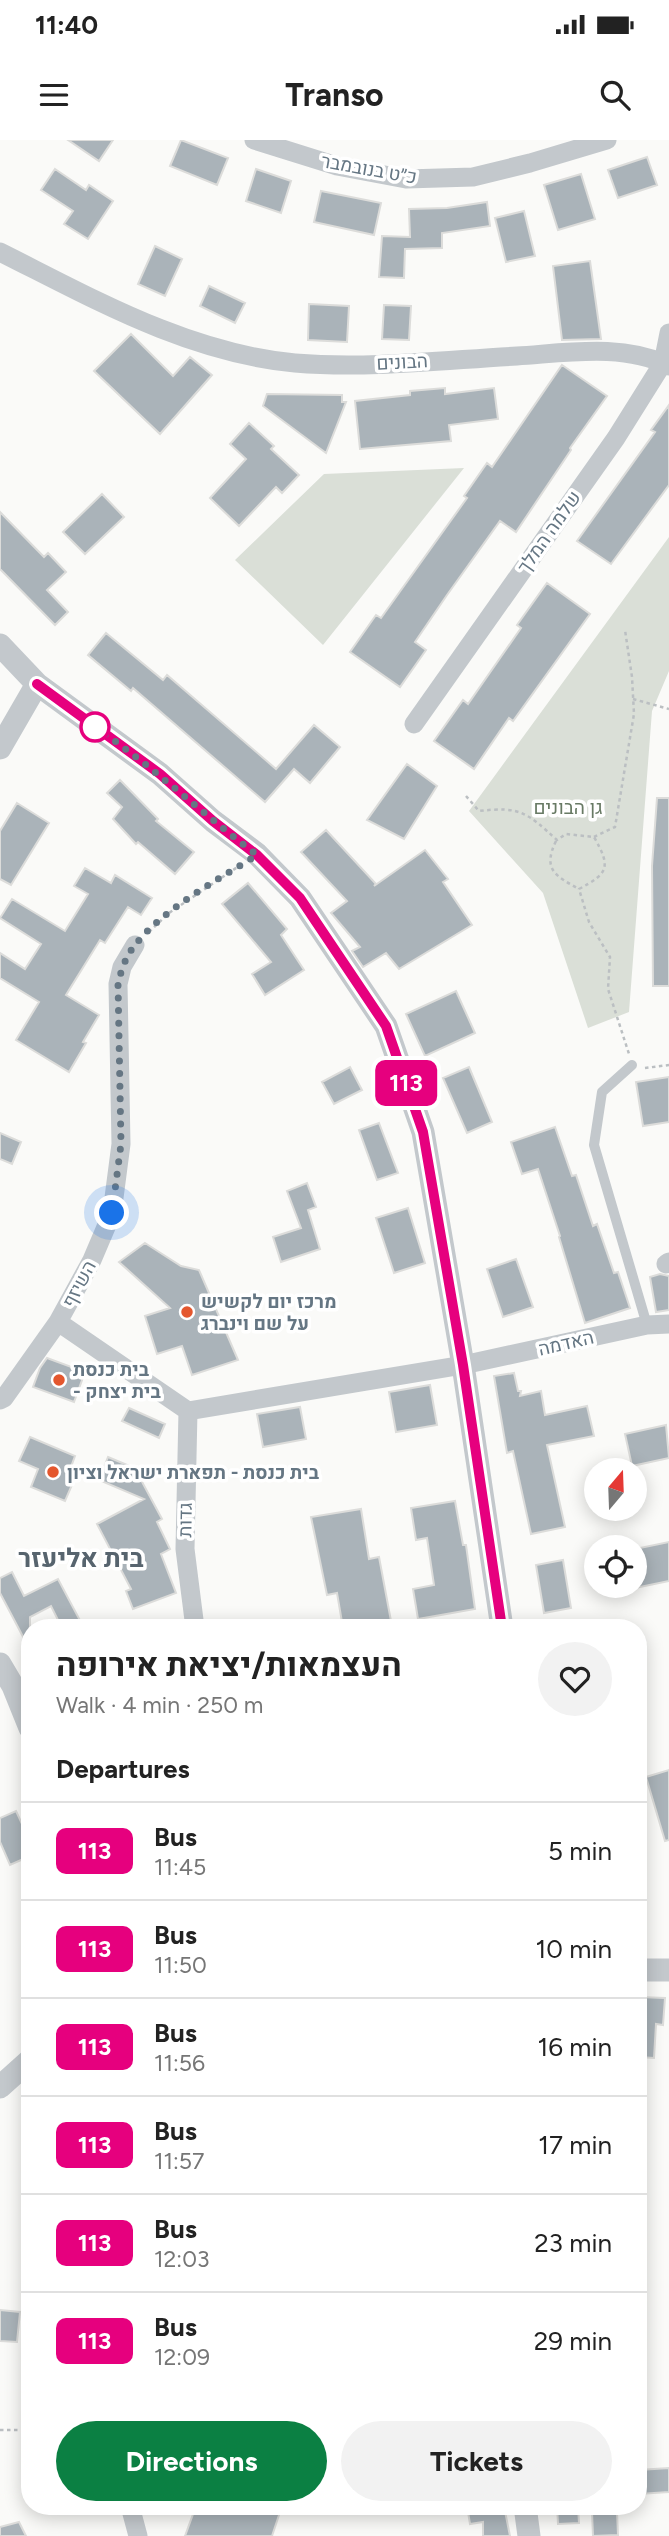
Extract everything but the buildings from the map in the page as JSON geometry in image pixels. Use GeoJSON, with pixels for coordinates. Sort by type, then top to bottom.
{"type":"FeatureCollection","features":[{"type":"Feature","properties":{"kind":"street","name":"כ״ט בנובמבר"},"geometry":{"type":"LineString","coordinates":[[254,140],[337,166],[406,180],[473,177],[607,140]]}},
{"type":"Feature","properties":{"kind":"street","name":"הבונים"},"geometry":{"type":"LineString","coordinates":[[0,252],[139,321],[240,354],[294,363],[350,365],[580,352],[623,353],[666,364]]}},
{"type":"Feature","properties":{"kind":"street","name":"שלמה המלך"},"geometry":{"type":"LineString","coordinates":[[414,724],[666,364],[669,333]]}},
{"type":"Feature","properties":{"kind":"street"},"geometry":{"type":"LineString","coordinates":[[0,645],[37,684],[160,774],[213,821],[257,855],[300,898],[386,1026],[423,1132],[463,1365],[501,1619]]}},
{"type":"Feature","properties":{"kind":"street"},"geometry":{"type":"LineString","coordinates":[[0,748],[37,684]]}},
{"type":"Feature","properties":{"kind":"street","name":"השיזף"},"geometry":{"type":"LineString","coordinates":[[0,1400],[58,1322],[92,1260],[112,1213],[121,1144],[118,984],[122,967],[135,945]]}},
{"type":"Feature","properties":{"kind":"street"},"geometry":{"type":"LineString","coordinates":[[58,1322],[188,1411]]}},
{"type":"Feature","properties":{"kind":"street","name":"האדמה"},"geometry":{"type":"LineString","coordinates":[[188,1411],[463,1365],[647,1325],[669,1324]]}},
{"type":"Feature","properties":{"kind":"street","name":"גדות"},"geometry":{"type":"LineString","coordinates":[[188,1411],[185,1549],[194,1619]]}},
{"type":"Feature","properties":{"kind":"street"},"geometry":{"type":"LineString","coordinates":[[0,1664],[21,1706]]}},
{"type":"Feature","properties":{"kind":"street"},"geometry":{"type":"LineString","coordinates":[[647,1970],[669,1970]]}},
{"type":"Feature","properties":{"kind":"street"},"geometry":{"type":"LineString","coordinates":[[0,2087],[21,2068]]}},
{"type":"Feature","properties":{"kind":"street"},"geometry":{"type":"LineString","coordinates":[[132,2515],[138,2536]]}},
{"type":"Feature","properties":{"kind":"street"},"geometry":{"type":"LineString","coordinates":[[526,2515],[529,2536]]}},
{"type":"Feature","properties":{"kind":"lane"},"geometry":{"type":"LineString","coordinates":[[632,1065],[602,1092],[594,1145],[647,1325]]}},
{"type":"Feature","properties":{"kind":"path"},"geometry":{"type":"LineString","coordinates":[[625,630],[634,714],[615,827],[594,838],[566,834],[557,841],[551,853],[555,875],[579,889],[589,922],[610,957],[608,989],[634,1070],[669,1065]]}},
{"type":"Feature","properties":{"kind":"path"},"geometry":{"type":"LineString","coordinates":[[633,699],[669,709]]}},
{"type":"Feature","properties":{"kind":"path"},"geometry":{"type":"LineString","coordinates":[[466,796],[479,811],[505,808],[528,814],[557,841]]}},
{"type":"Feature","properties":{"kind":"path"},"geometry":{"type":"LineString","coordinates":[[579,889],[600,878],[604,867],[604,856],[594,838]]}},
{"type":"Feature","properties":{"kind":"path"},"geometry":{"type":"LineString","coordinates":[[135,945],[169,913],[257,855]]}},
{"type":"Feature","properties":{"kind":"path"},"geometry":{"type":"LineString","coordinates":[[0,2430],[21,2430]]}},
{"type":"Feature","properties":{"kind":"green space"},"geometry":{"type":"Polygon","coordinates":[[[464,468],[323,645],[235,560],[324,474],[464,468]]]}},
{"type":"Feature","properties":{"kind":"green space","name":"גן הבונים"},"geometry":{"type":"Polygon","coordinates":[[[669,537],[669,671],[652,711],[629,1012],[588,1028],[543,893],[469,811],[669,537]]]}},
{"type":"Feature","properties":{"kind":"bus line","name":"113"},"geometry":{"type":"LineString","coordinates":[[37,684],[160,774],[213,821],[257,855],[300,898],[386,1026],[423,1132],[463,1365],[501,1619]]}},
{"type":"Feature","properties":{"kind":"place","name":"מרכז יום לקשיש על שם וינברג"},"geometry":{"type":"Point","coordinates":[187,1312]}},
{"type":"Feature","properties":{"kind":"place","name":"בית כנסת - בית יצחק"},"geometry":{"type":"Point","coordinates":[59,1380]}},
{"type":"Feature","properties":{"kind":"place","name":"בית כנסת - תפארת ישראל וציון"},"geometry":{"type":"Point","coordinates":[53,1472]}},
{"type":"Feature","properties":{"kind":"district","name":"בית אליעזר"},"geometry":{"type":"Point","coordinates":[81,1558]}},
{"type":"Feature","properties":{"kind":"route"},"geometry":{"type":"LineString","coordinates":[[95,727],[160,774],[213,821],[257,855],[169,913],[135,945],[122,967],[118,984],[121,1144],[112,1213]]}}]}
